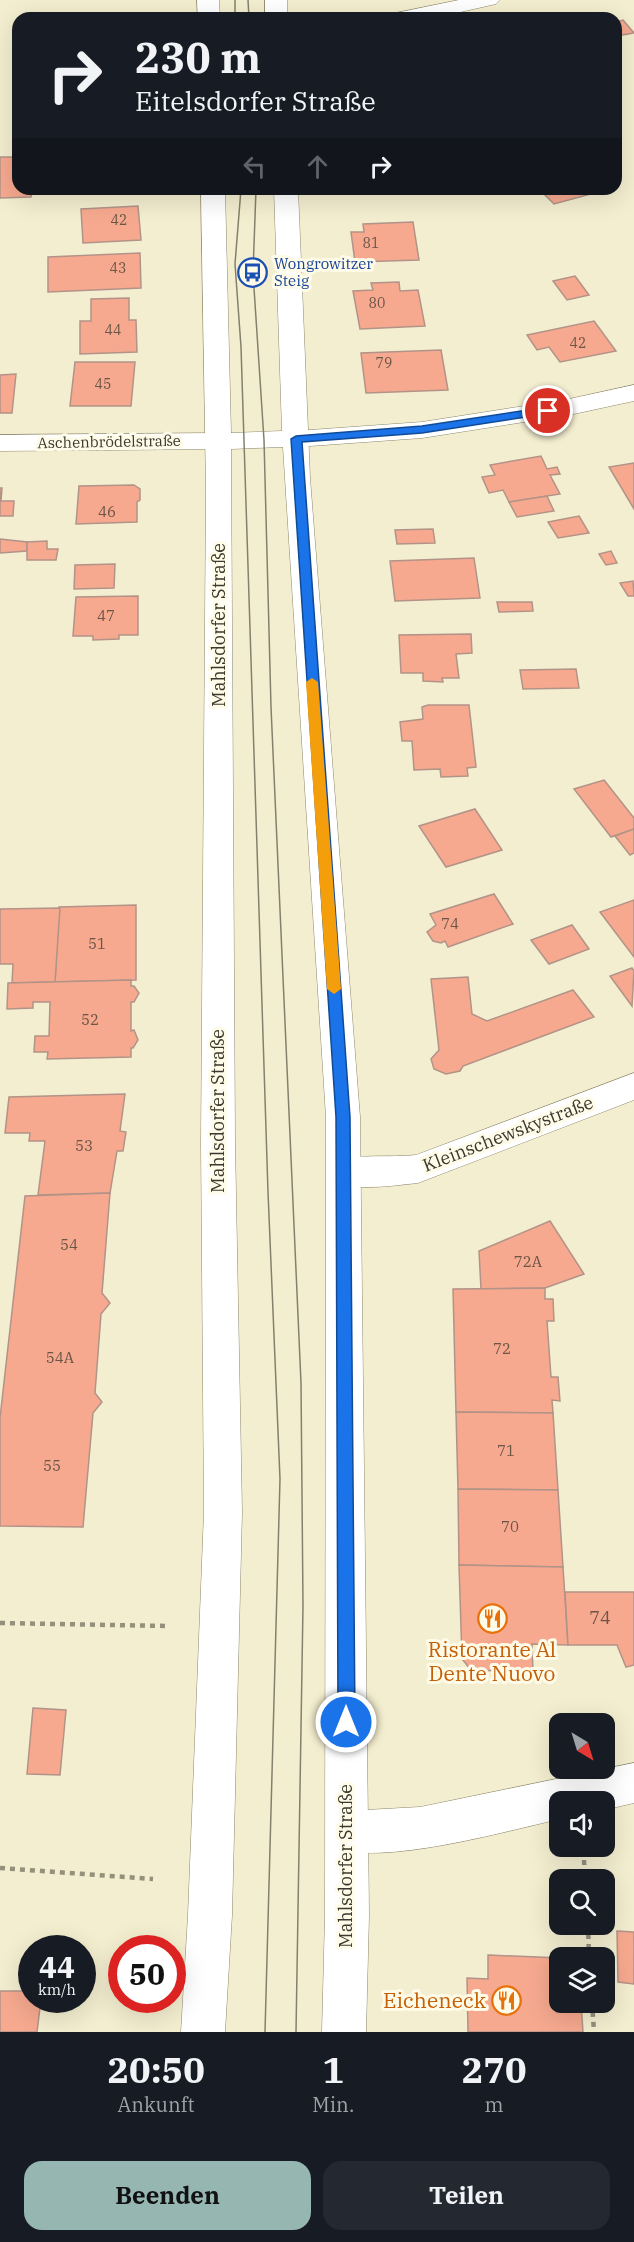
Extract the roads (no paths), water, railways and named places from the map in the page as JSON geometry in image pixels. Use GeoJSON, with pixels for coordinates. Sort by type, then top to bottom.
{"type":"FeatureCollection","features":[{"type":"Feature","properties":{"kind":"main road"},"geometry":{"type":"LineString","coordinates":[[432,12],[489,0]]}},
{"type":"Feature","properties":{"kind":"main road","name":"Mahlsdorfer Straße"},"geometry":{"type":"LineString","coordinates":[[202,2032],[210,1904],[223,1512],[218,1142],[218,441],[213,195]]}},
{"type":"Feature","properties":{"kind":"main road","name":"Mahlsdorfer Straße"},"geometry":{"type":"LineString","coordinates":[[286,195],[296,439],[342,1105],[347,1832],[344,2032]]}},
{"type":"Feature","properties":{"kind":"main road","name":"Aschenbrödelstraße"},"geometry":{"type":"LineString","coordinates":[[0,442],[296,439],[422,430],[569,407],[634,393]]}},
{"type":"Feature","properties":{"kind":"main road","name":"Kleinschewskystraße"},"geometry":{"type":"LineString","coordinates":[[344,1172],[392,1172],[418,1169],[634,1086]]}},
{"type":"Feature","properties":{"kind":"main road"},"geometry":{"type":"LineString","coordinates":[[347,1832],[420,1828],[634,1783]]}},
{"type":"Feature","properties":{"kind":"tram line"},"geometry":{"type":"LineString","coordinates":[[235,0],[235,12]]}},
{"type":"Feature","properties":{"kind":"tram line"},"geometry":{"type":"LineString","coordinates":[[248,0],[249,12]]}},
{"type":"Feature","properties":{"kind":"tram line"},"geometry":{"type":"LineString","coordinates":[[241,195],[235,264],[241,347],[268,1192],[280,1479],[265,2032]]}},
{"type":"Feature","properties":{"kind":"tram line"},"geometry":{"type":"LineString","coordinates":[[256,195],[253,273],[264,440],[271,707],[301,1383],[303,1606],[296,2032]]}},
{"type":"Feature","properties":{"kind":"place","name":"Wongrowitzer Steig"},"geometry":{"type":"Point","coordinates":[253,273]}},
{"type":"Feature","properties":{"kind":"place","name":"Ristorante Al Dente Nuovo"},"geometry":{"type":"Point","coordinates":[492,1619]}},
{"type":"Feature","properties":{"kind":"place","name":"Eicheneck"},"geometry":{"type":"Point","coordinates":[507,2001]}}]}
